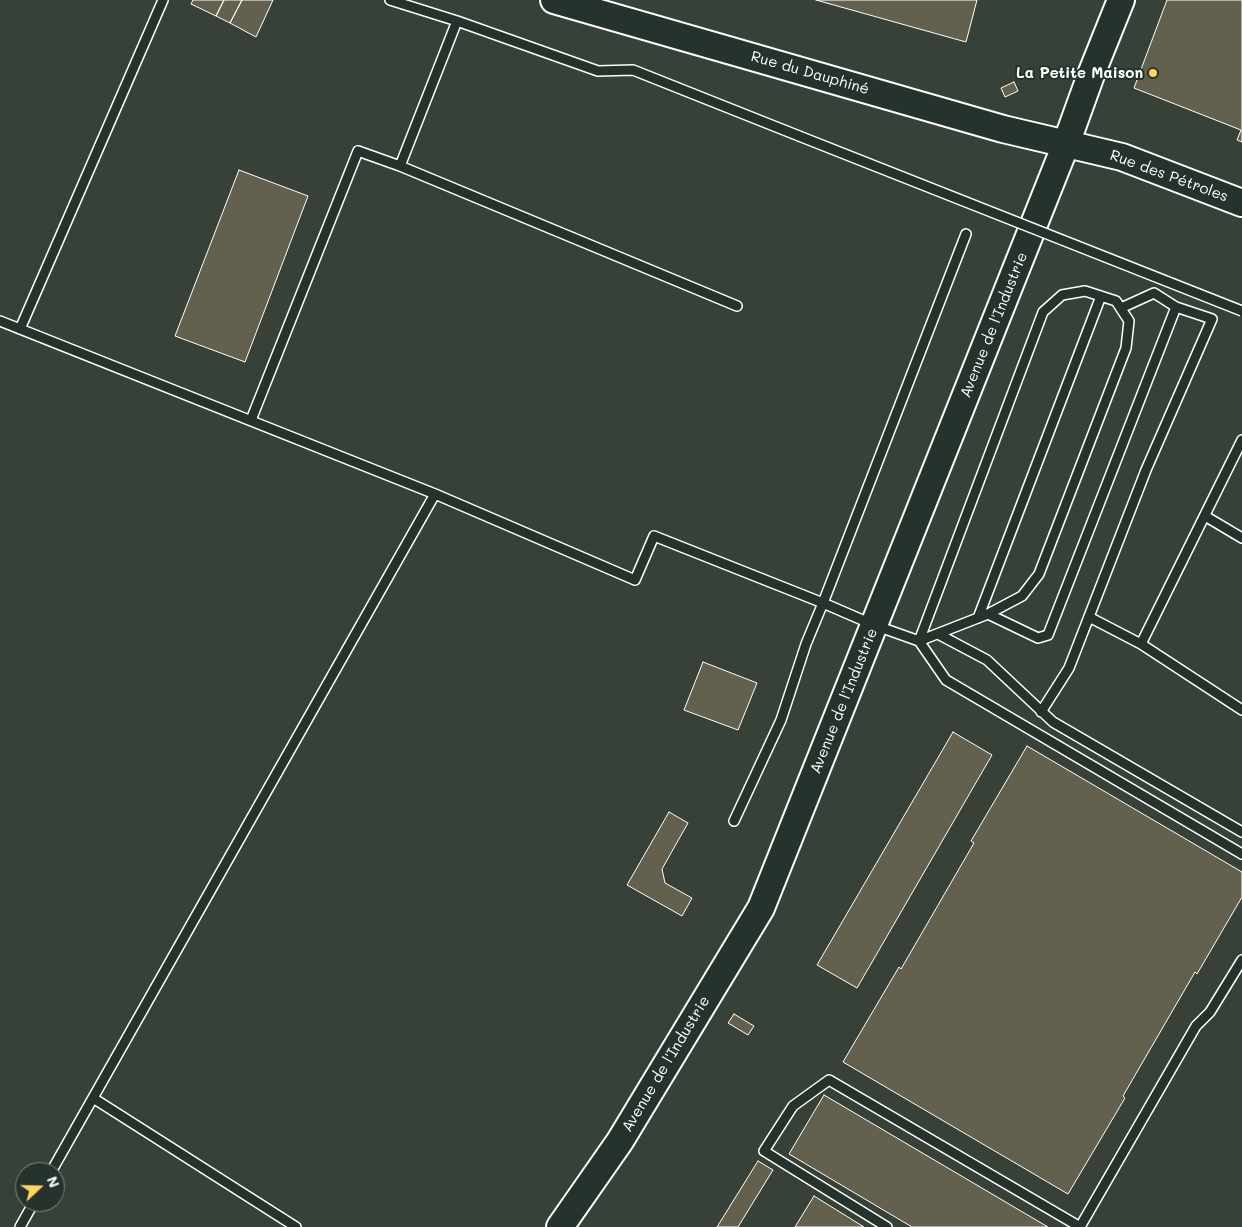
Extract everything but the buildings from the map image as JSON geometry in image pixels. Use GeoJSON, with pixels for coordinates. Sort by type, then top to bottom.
{"type":"FeatureCollection","features":[{"type":"Feature","properties":{"kind":"street","name":"Rue du Dauphiné"},"geometry":{"type":"LineString","coordinates":[[554,0],[1003,128],[1066,144]]}},
{"type":"Feature","properties":{"kind":"street","name":"Avenue de l'Industrie"},"geometry":{"type":"LineString","coordinates":[[560,1227],[620,1141],[761,908],[1066,144],[1121,0]]}},
{"type":"Feature","properties":{"kind":"street","name":"Rue des Pétroles"},"geometry":{"type":"LineString","coordinates":[[1066,144],[1122,157],[1242,203]]}},
{"type":"Feature","properties":{"kind":"lane"},"geometry":{"type":"LineString","coordinates":[[20,329],[163,0]]}},
{"type":"Feature","properties":{"kind":"lane"},"geometry":{"type":"LineString","coordinates":[[390,0],[457,20],[598,71],[633,70],[1242,311]]}},
{"type":"Feature","properties":{"kind":"lane"},"geometry":{"type":"LineString","coordinates":[[400,166],[457,20]]}},
{"type":"Feature","properties":{"kind":"lane"},"geometry":{"type":"LineString","coordinates":[[251,420],[358,151],[400,166],[737,306]]}},
{"type":"Feature","properties":{"kind":"lane"},"geometry":{"type":"LineString","coordinates":[[734,821],[781,720],[806,644],[966,234]]}},
{"type":"Feature","properties":{"kind":"lane"},"geometry":{"type":"LineString","coordinates":[[1085,291],[1116,301],[1129,321],[1126,348],[1039,574],[1022,596],[988,614],[919,641],[1043,312],[1062,295],[1085,291]]}},
{"type":"Feature","properties":{"kind":"lane"},"geometry":{"type":"LineString","coordinates":[[1041,712],[1069,668],[1146,470],[1212,319],[1176,307],[1154,293],[1120,308]]}},
{"type":"Feature","properties":{"kind":"lane"},"geometry":{"type":"LineString","coordinates":[[978,618],[1101,296]]}},
{"type":"Feature","properties":{"kind":"lane"},"geometry":{"type":"LineString","coordinates":[[988,614],[1038,638],[1048,635],[1176,307]]}},
{"type":"Feature","properties":{"kind":"lane"},"geometry":{"type":"LineString","coordinates":[[0,321],[435,494],[635,580],[654,536],[874,625],[919,641],[946,680],[1242,854]]}},
{"type":"Feature","properties":{"kind":"lane"},"geometry":{"type":"LineString","coordinates":[[1141,644],[1242,440]]}},
{"type":"Feature","properties":{"kind":"lane"},"geometry":{"type":"LineString","coordinates":[[57,1162],[435,494]]}},
{"type":"Feature","properties":{"kind":"lane"},"geometry":{"type":"LineString","coordinates":[[1205,516],[1242,538]]}},
{"type":"Feature","properties":{"kind":"lane"},"geometry":{"type":"LineString","coordinates":[[1089,617],[1141,644],[1242,710]]}},
{"type":"Feature","properties":{"kind":"lane"},"geometry":{"type":"LineString","coordinates":[[938,634],[987,660],[1053,722],[1242,832]]}},
{"type":"Feature","properties":{"kind":"lane"},"geometry":{"type":"LineString","coordinates":[[888,1227],[764,1151],[793,1106],[829,1080],[1080,1227],[1196,1026],[1210,1012],[1242,960]]}},
{"type":"Feature","properties":{"kind":"lane"},"geometry":{"type":"LineString","coordinates":[[93,1098],[292,1225]]}},
{"type":"Feature","properties":{"kind":"lane"},"geometry":{"type":"LineString","coordinates":[[20,1227],[28,1212]]}},
{"type":"Feature","properties":{"kind":"shaded area"},"geometry":{"type":"Polygon","coordinates":[[[0,0],[1242,0],[1242,1227],[0,1227],[0,0]]]}},
{"type":"Feature","properties":{"kind":"place","name":"La Petite Maison"},"geometry":{"type":"Point","coordinates":[1153,73]}}]}
